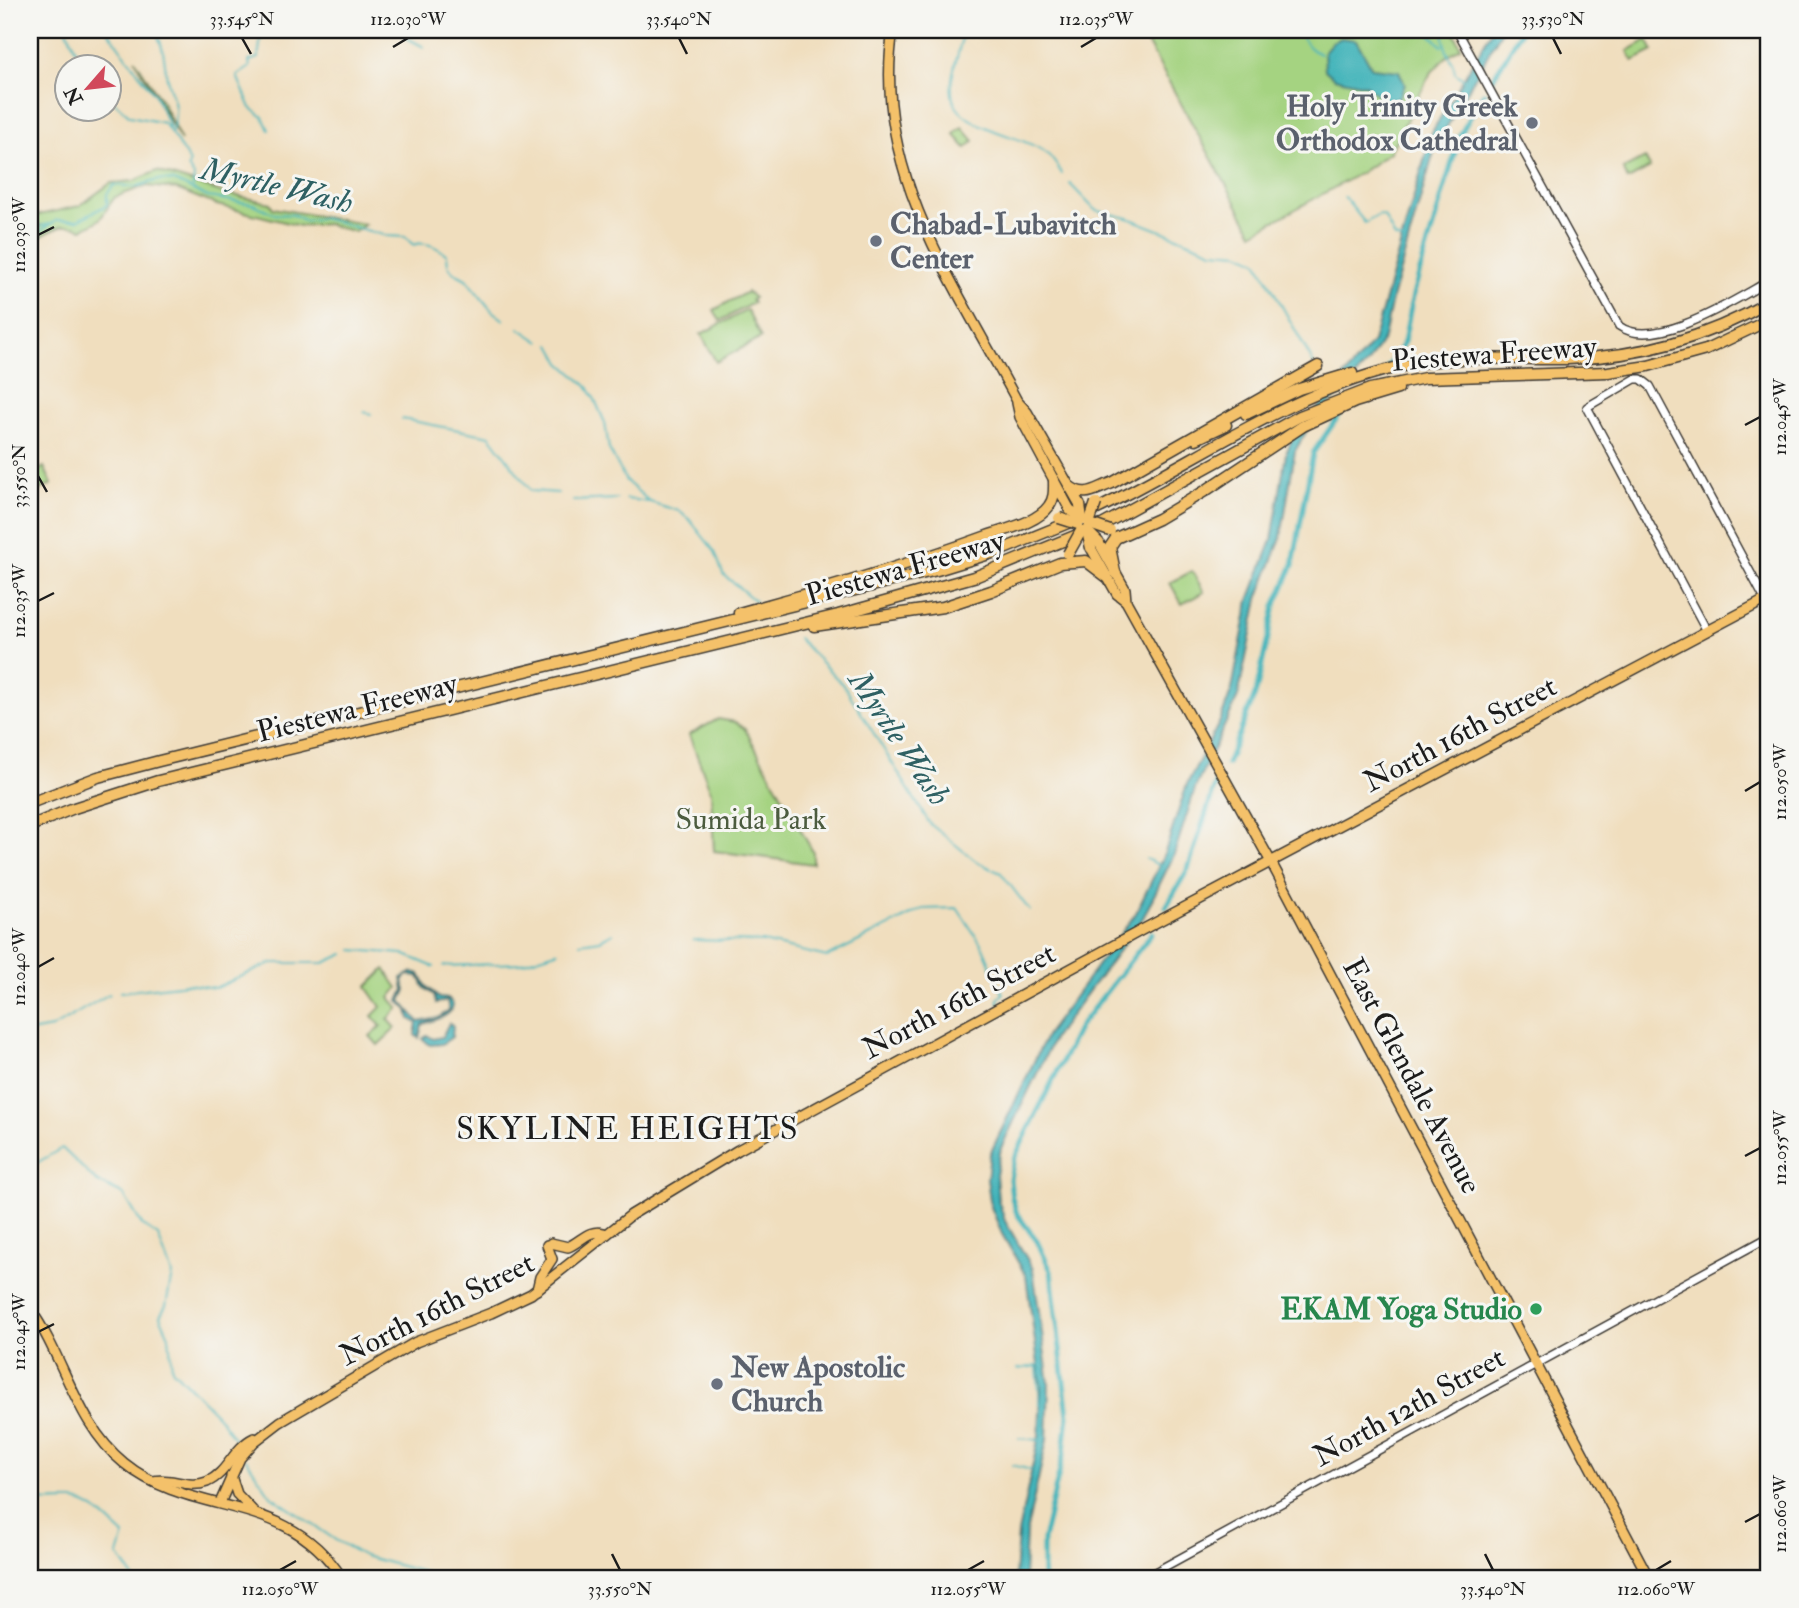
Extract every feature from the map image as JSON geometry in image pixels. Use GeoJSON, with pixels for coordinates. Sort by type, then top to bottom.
{"type":"FeatureCollection","features":[{"type":"Feature","properties":{"kind":"highway","name":"Piestewa Freeway"},"geometry":{"type":"LineString","coordinates":[[30,803],[98,777],[147,764],[937,570],[1031,539],[1104,506],[1308,396],[1391,369],[1411,364],[1476,359],[1568,359],[1643,352],[1704,334],[1769,302]]}},
{"type":"Feature","properties":{"kind":"highway","name":"Piestewa Freeway"},"geometry":{"type":"LineString","coordinates":[[30,826],[74,807],[159,781],[867,607],[1004,566],[1118,516],[1300,416],[1357,393],[1425,379],[1608,372],[1648,366],[1706,350],[1769,320]]}},
{"type":"Feature","properties":{"kind":"highway"},"geometry":{"type":"LineString","coordinates":[[1186,443],[1203,430],[1308,375],[1318,366]]}},
{"type":"Feature","properties":{"kind":"highway"},"geometry":{"type":"LineString","coordinates":[[1069,486],[1077,492],[1087,494],[1186,443],[1313,384],[1364,371],[1391,369]]}},
{"type":"Feature","properties":{"kind":"highway"},"geometry":{"type":"LineString","coordinates":[[1111,575],[1110,544],[1130,530],[1158,519],[1205,491],[1293,432],[1394,386]]}},
{"type":"Feature","properties":{"kind":"highway"},"geometry":{"type":"LineString","coordinates":[[1034,518],[1052,502],[1054,480]]}},
{"type":"Feature","properties":{"kind":"highway"},"geometry":{"type":"LineString","coordinates":[[1060,563],[1068,554],[1096,503],[1112,483]]}},
{"type":"Feature","properties":{"kind":"highway"},"geometry":{"type":"LineString","coordinates":[[1075,508],[1095,545]]}},
{"type":"Feature","properties":{"kind":"highway"},"geometry":{"type":"LineString","coordinates":[[701,629],[717,620],[907,565],[1034,518],[1059,518],[1110,531],[1130,530]]}},
{"type":"Feature","properties":{"kind":"highway"},"geometry":{"type":"LineString","coordinates":[[711,646],[943,607],[1060,563],[1086,561],[1111,575]]}},
{"type":"Feature","properties":{"kind":"main road"},"geometry":{"type":"LineString","coordinates":[[893,30],[889,97],[895,146],[911,200],[1017,401],[1027,412],[1069,486],[1075,508]]}},
{"type":"Feature","properties":{"kind":"main road"},"geometry":{"type":"LineString","coordinates":[[1017,401],[1020,417],[1054,480],[1075,508]]}},
{"type":"Feature","properties":{"kind":"main road","name":"East Glendale Avenue"},"geometry":{"type":"LineString","coordinates":[[1095,545],[1111,575],[1116,594],[1126,601],[1271,862],[1649,1578]]}},
{"type":"Feature","properties":{"kind":"main road","name":"North 16th Street"},"geometry":{"type":"LineString","coordinates":[[220,1503],[238,1456],[245,1446],[401,1350],[508,1306],[537,1290],[604,1233],[654,1200],[825,1101],[1173,913],[1707,631],[1768,602]]}},
{"type":"Feature","properties":{"kind":"main road"},"geometry":{"type":"LineString","coordinates":[[537,1290],[540,1277],[552,1259],[549,1244],[568,1247],[587,1234],[596,1231],[604,1233]]}},
{"type":"Feature","properties":{"kind":"main road"},"geometry":{"type":"LineString","coordinates":[[30,1309],[89,1423],[124,1463],[153,1481],[278,1521],[313,1544],[342,1578]]}},
{"type":"Feature","properties":{"kind":"main road"},"geometry":{"type":"LineString","coordinates":[[153,1481],[166,1478],[188,1485],[209,1481],[238,1456]]}},
{"type":"Feature","properties":{"kind":"main road"},"geometry":{"type":"LineString","coordinates":[[232,1474],[237,1494],[254,1512]]}},
{"type":"Feature","properties":{"kind":"street"},"geometry":{"type":"LineString","coordinates":[[1457,30],[1613,319],[1627,331],[1649,333],[1682,325],[1769,281]]}},
{"type":"Feature","properties":{"kind":"street"},"geometry":{"type":"LineString","coordinates":[[1707,631],[1587,407],[1631,382],[1641,379],[1650,386],[1768,602]]}},
{"type":"Feature","properties":{"kind":"street","name":"North 12th Street"},"geometry":{"type":"LineString","coordinates":[[1144,1578],[1769,1237]]}},
{"type":"Feature","properties":{"kind":"green space"},"geometry":{"type":"Polygon","coordinates":[[[1140,30],[1453,30],[1461,47],[1445,58],[1430,74],[1390,152],[1362,172],[1253,233],[1140,30]]]}},
{"type":"Feature","properties":{"kind":"green space"},"geometry":{"type":"Polygon","coordinates":[[[1647,40],[1653,51],[1633,61],[1628,51],[1647,40]]]}},
{"type":"Feature","properties":{"kind":"green space"},"geometry":{"type":"Polygon","coordinates":[[[135,59],[162,102],[181,141],[135,59]]]}},
{"type":"Feature","properties":{"kind":"green space"},"geometry":{"type":"Polygon","coordinates":[[[962,127],[974,141],[966,148],[954,134],[962,127]]]}},
{"type":"Feature","properties":{"kind":"green space"},"geometry":{"type":"Polygon","coordinates":[[[1645,158],[1650,168],[1628,180],[1623,169],[1645,158]]]}},
{"type":"Feature","properties":{"kind":"green space"},"geometry":{"type":"Polygon","coordinates":[[[157,171],[224,193],[270,203],[273,208],[365,224],[355,232],[327,224],[300,226],[217,205],[176,189],[146,186],[115,197],[100,219],[82,229],[75,226],[62,227],[30,243],[30,233],[43,225],[30,227],[30,217],[79,206],[111,183],[134,181],[157,171]]]}},
{"type":"Feature","properties":{"kind":"green space"},"geometry":{"type":"Polygon","coordinates":[[[747,292],[754,298],[751,300],[753,303],[720,321],[714,310],[747,292]]]}},
{"type":"Feature","properties":{"kind":"green space"},"geometry":{"type":"Polygon","coordinates":[[[747,310],[761,338],[716,362],[701,334],[747,310]]]}},
{"type":"Feature","properties":{"kind":"green space"},"geometry":{"type":"Polygon","coordinates":[[[44,467],[52,484],[30,495],[30,476],[44,467]]]}},
{"type":"Feature","properties":{"kind":"green space"},"geometry":{"type":"Polygon","coordinates":[[[1192,571],[1204,592],[1182,604],[1170,583],[1192,571]]]}},
{"type":"Feature","properties":{"kind":"green space","name":"Sumida Park"},"geometry":{"type":"Polygon","coordinates":[[[718,719],[735,722],[745,729],[813,852],[813,864],[714,851],[711,792],[689,735],[718,719]]]}},
{"type":"Feature","properties":{"kind":"green space"},"geometry":{"type":"Polygon","coordinates":[[[385,969],[398,988],[390,998],[399,1008],[388,1019],[396,1028],[378,1045],[370,1036],[381,1026],[372,1016],[381,1007],[367,987],[385,969]]]}},
{"type":"Feature","properties":{"kind":"water"},"geometry":{"type":"Polygon","coordinates":[[[1492,30],[1502,30],[1435,148],[1392,299],[1384,338],[1367,364],[1309,427],[1295,451],[1281,538],[1258,599],[1238,697],[1196,786],[1174,855],[1143,918],[1054,1038],[1001,1148],[996,1175],[998,1199],[1005,1221],[1033,1269],[1049,1383],[1047,1440],[1026,1533],[1024,1578],[1015,1578],[1018,1533],[1039,1436],[1041,1386],[1026,1276],[1002,1234],[991,1207],[987,1179],[990,1154],[1047,1034],[1136,913],[1164,855],[1187,784],[1220,721],[1232,689],[1249,600],[1272,540],[1286,453],[1293,437],[1373,342],[1432,132],[1492,30]]]}},
{"type":"Feature","properties":{"kind":"water"},"geometry":{"type":"Polygon","coordinates":[[[1341,38],[1356,40],[1372,68],[1399,71],[1405,85],[1398,98],[1384,100],[1365,85],[1334,78],[1325,70],[1324,52],[1332,42],[1341,38]]]}},
{"type":"Feature","properties":{"kind":"water"},"geometry":{"type":"Polygon","coordinates":[[[413,972],[420,974],[426,986],[439,998],[449,999],[453,1005],[445,1016],[422,1025],[419,1038],[415,1035],[417,1023],[410,1019],[408,1010],[399,1001],[404,990],[402,978],[407,975],[413,972]],[[407,975],[403,981],[406,990],[401,1001],[419,1022],[438,1018],[449,1010],[447,1001],[436,1003],[434,995],[424,987],[419,976],[407,975]]]}},
{"type":"Feature","properties":{"kind":"water"},"geometry":{"type":"Polygon","coordinates":[[[449,1023],[453,1025],[452,1037],[442,1044],[430,1045],[423,1039],[427,1035],[433,1039],[442,1037],[449,1023]]]}},
{"type":"Feature","properties":{"kind":"waterway"},"geometry":{"type":"LineString","coordinates":[[67,30],[77,52]]}},
{"type":"Feature","properties":{"kind":"waterway"},"geometry":{"type":"LineString","coordinates":[[107,30],[155,95],[170,128]]}},
{"type":"Feature","properties":{"kind":"waterway"},"geometry":{"type":"LineString","coordinates":[[155,30],[163,50],[167,80],[175,106],[172,131]]}},
{"type":"Feature","properties":{"kind":"waterway"},"geometry":{"type":"LineString","coordinates":[[262,30],[258,58],[249,61],[250,67],[237,76],[251,108],[263,117],[269,130]]}},
{"type":"Feature","properties":{"kind":"waterway"},"geometry":{"type":"LineString","coordinates":[[400,30],[405,37],[424,47]]}},
{"type":"Feature","properties":{"kind":"waterway"},"geometry":{"type":"LineString","coordinates":[[963,30],[952,78],[952,94],[956,106],[976,123],[1045,152],[1062,174]]}},
{"type":"Feature","properties":{"kind":"waterway"},"geometry":{"type":"LineString","coordinates":[[1296,30],[1312,50],[1320,54]]}},
{"type":"Feature","properties":{"kind":"waterway"},"geometry":{"type":"LineString","coordinates":[[1426,30],[1442,46]]}},
{"type":"Feature","properties":{"kind":"waterway"},"geometry":{"type":"LineString","coordinates":[[1444,30],[1446,49],[1455,73],[1464,79]]}},
{"type":"Feature","properties":{"kind":"waterway"},"geometry":{"type":"LineString","coordinates":[[1492,80],[1522,30]]}},
{"type":"Feature","properties":{"kind":"waterway"},"geometry":{"type":"LineString","coordinates":[[1387,368],[1404,342],[1413,295],[1460,135],[1484,93]]}},
{"type":"Feature","properties":{"kind":"waterway"},"geometry":{"type":"LineString","coordinates":[[122,109],[130,116],[164,123],[190,162],[188,167],[194,176],[193,187]]}},
{"type":"Feature","properties":{"kind":"waterway","name":"Myrtle Wash"},"geometry":{"type":"LineString","coordinates":[[30,238],[57,220],[78,220],[107,205],[107,194],[114,185],[135,187],[158,180],[174,181],[208,197],[253,204],[275,214],[294,215],[305,221],[322,218],[387,236],[406,237],[413,245],[426,244],[435,247],[447,255],[448,265],[453,272],[466,279],[492,311],[504,320]]}},
{"type":"Feature","properties":{"kind":"waterway"},"geometry":{"type":"LineString","coordinates":[[1070,184],[1095,210],[1128,218],[1213,251],[1240,253],[1257,261],[1314,364]]}},
{"type":"Feature","properties":{"kind":"waterway"},"geometry":{"type":"LineString","coordinates":[[1344,197],[1365,223],[1379,215],[1384,216],[1395,238],[1402,240]]}},
{"type":"Feature","properties":{"kind":"waterway"},"geometry":{"type":"LineString","coordinates":[[30,229],[49,224]]}},
{"type":"Feature","properties":{"kind":"waterway","name":"Myrtle Wash"},"geometry":{"type":"LineString","coordinates":[[519,328],[540,342]]}},
{"type":"Feature","properties":{"kind":"waterway","name":"Myrtle Wash"},"geometry":{"type":"LineString","coordinates":[[551,345],[561,363],[588,387],[605,423],[609,449],[626,481],[650,502],[679,511],[690,520],[715,552],[723,574],[755,601]]}},
{"type":"Feature","properties":{"kind":"waterway"},"geometry":{"type":"LineString","coordinates":[[1227,764],[1256,692],[1275,606],[1293,565],[1313,453],[1342,411]]}},
{"type":"Feature","properties":{"kind":"waterway"},"geometry":{"type":"LineString","coordinates":[[364,412],[371,414]]}},
{"type":"Feature","properties":{"kind":"waterway"},"geometry":{"type":"LineString","coordinates":[[402,419],[490,436],[531,491],[558,493]]}},
{"type":"Feature","properties":{"kind":"waterway"},"geometry":{"type":"LineString","coordinates":[[573,501],[617,499]]}},
{"type":"Feature","properties":{"kind":"waterway"},"geometry":{"type":"LineString","coordinates":[[626,499],[649,502]]}},
{"type":"Feature","properties":{"kind":"waterway","name":"Myrtle Wash"},"geometry":{"type":"LineString","coordinates":[[798,638],[845,687],[930,824],[977,862],[1001,873],[1030,911]]}},
{"type":"Feature","properties":{"kind":"waterway"},"geometry":{"type":"LineString","coordinates":[[1166,907],[1188,869],[1216,782]]}},
{"type":"Feature","properties":{"kind":"waterway"},"geometry":{"type":"LineString","coordinates":[[1146,859],[1161,866]]}},
{"type":"Feature","properties":{"kind":"waterway"},"geometry":{"type":"LineString","coordinates":[[693,940],[763,942],[827,957],[923,909],[957,908],[982,945],[1003,994],[998,999],[999,1003]]}},
{"type":"Feature","properties":{"kind":"waterway"},"geometry":{"type":"LineString","coordinates":[[580,943],[600,940],[613,933]]}},
{"type":"Feature","properties":{"kind":"waterway"},"geometry":{"type":"LineString","coordinates":[[1043,1578],[1043,1540],[1064,1452],[1068,1416],[1051,1271],[1037,1241],[1017,1214],[1010,1179],[1014,1159],[1079,1027],[1152,933]]}},
{"type":"Feature","properties":{"kind":"waterway"},"geometry":{"type":"LineString","coordinates":[[353,950],[403,954],[434,967]]}},
{"type":"Feature","properties":{"kind":"waterway"},"geometry":{"type":"LineString","coordinates":[[444,966],[521,963],[559,951]]}},
{"type":"Feature","properties":{"kind":"waterway"},"geometry":{"type":"LineString","coordinates":[[120,992],[187,984],[215,988],[272,963],[324,963],[344,954]]}},
{"type":"Feature","properties":{"kind":"waterway"},"geometry":{"type":"LineString","coordinates":[[30,1032],[52,1028],[109,994]]}},
{"type":"Feature","properties":{"kind":"waterway"},"geometry":{"type":"LineString","coordinates":[[30,1167],[62,1148],[96,1181],[124,1195],[142,1225],[158,1236],[172,1274],[166,1306],[160,1316],[169,1336],[172,1369],[218,1416],[239,1445]]}},
{"type":"Feature","properties":{"kind":"waterway"},"geometry":{"type":"LineString","coordinates":[[1018,1369],[1037,1366],[1040,1405]]}},
{"type":"Feature","properties":{"kind":"waterway"},"geometry":{"type":"LineString","coordinates":[[1019,1438],[1039,1440]]}},
{"type":"Feature","properties":{"kind":"waterway"},"geometry":{"type":"LineString","coordinates":[[246,1459],[271,1496],[337,1541],[364,1556],[445,1578]]}},
{"type":"Feature","properties":{"kind":"waterway"},"geometry":{"type":"LineString","coordinates":[[1012,1465],[1031,1470]]}},
{"type":"Feature","properties":{"kind":"waterway"},"geometry":{"type":"LineString","coordinates":[[30,1498],[46,1502],[80,1502],[100,1514],[124,1535],[118,1555],[134,1578]]}},
{"type":"Feature","properties":{"kind":"place","name":"Holy Trinity Greek Orthodox Cathedral"},"geometry":{"type":"Point","coordinates":[1532,123]}},
{"type":"Feature","properties":{"kind":"place","name":"Chabad-Lubavitch Center"},"geometry":{"type":"Point","coordinates":[876,241]}},
{"type":"Feature","properties":{"kind":"place","name":"EKAM Yoga Studio"},"geometry":{"type":"Point","coordinates":[1536,1309]}},
{"type":"Feature","properties":{"kind":"place","name":"New Apostolic Church"},"geometry":{"type":"Point","coordinates":[717,1384]}},
{"type":"Feature","properties":{"kind":"district","name":"SKYLINE HEIGHTS"},"geometry":{"type":"Point","coordinates":[628,1129]}}]}
